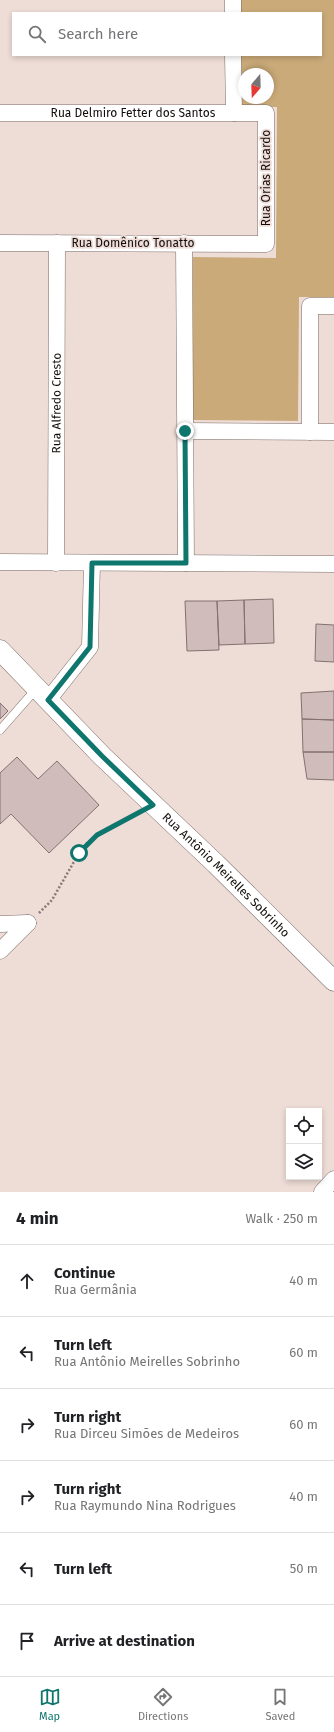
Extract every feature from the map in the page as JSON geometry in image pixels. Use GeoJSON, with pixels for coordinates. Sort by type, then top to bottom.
{"type":"FeatureCollection","features":[{"type":"Feature","properties":{"kind":"street"},"geometry":{"type":"LineString","coordinates":[[233,0],[233,12]]}},
{"type":"Feature","properties":{"kind":"street"},"geometry":{"type":"LineString","coordinates":[[233,56],[234,113]]}},
{"type":"Feature","properties":{"kind":"street","name":"Rua Delmiro Fetter dos Santos"},"geometry":{"type":"LineString","coordinates":[[0,113],[266,113]]}},
{"type":"Feature","properties":{"kind":"street","name":"Rua Orias Ricardo"},"geometry":{"type":"LineString","coordinates":[[266,113],[266,244]]}},
{"type":"Feature","properties":{"kind":"street","name":"Rua Domênico Tonatto"},"geometry":{"type":"LineString","coordinates":[[0,243],[266,244]]}},
{"type":"Feature","properties":{"kind":"street","name":"Rua Alfredo Cresto"},"geometry":{"type":"LineString","coordinates":[[56,563],[57,243]]}},
{"type":"Feature","properties":{"kind":"street"},"geometry":{"type":"LineString","coordinates":[[184,243],[186,563]]}},
{"type":"Feature","properties":{"kind":"street"},"geometry":{"type":"LineString","coordinates":[[310,432],[310,306],[334,306]]}},
{"type":"Feature","properties":{"kind":"street"},"geometry":{"type":"LineString","coordinates":[[185,431],[334,432]]}},
{"type":"Feature","properties":{"kind":"street"},"geometry":{"type":"LineString","coordinates":[[0,562],[334,564]]}},
{"type":"Feature","properties":{"kind":"street"},"geometry":{"type":"LineString","coordinates":[[42,694],[90,647],[92,563]]}},
{"type":"Feature","properties":{"kind":"street","name":"Rua Antônio Meirelles Sobrinho"},"geometry":{"type":"LineString","coordinates":[[0,650],[102,756],[216,864],[334,981]]}},
{"type":"Feature","properties":{"kind":"street"},"geometry":{"type":"LineString","coordinates":[[0,924],[28,923],[0,951]]}},
{"type":"Feature","properties":{"kind":"street"},"geometry":{"type":"LineString","coordinates":[[322,1192],[334,1180]]}},
{"type":"Feature","properties":{"kind":"lane"},"geometry":{"type":"LineString","coordinates":[[0,730],[42,694]]}},
{"type":"Feature","properties":{"kind":"path"},"geometry":{"type":"LineString","coordinates":[[52,900],[79,853],[97,835],[153,805]]}},
{"type":"Feature","properties":{"kind":"shaded area"},"geometry":{"type":"Polygon","coordinates":[[[240,0],[334,0],[334,297],[299,297],[298,421],[192,420],[193,257],[276,258],[277,107],[239,107],[239,104],[274,104],[274,68],[239,68],[239,56],[322,56],[322,12],[239,12],[240,0]]]}},
{"type":"Feature","properties":{"kind":"building"},"geometry":{"type":"Polygon","coordinates":[[[273,599],[274,643],[245,644],[244,600],[273,599]]]}},
{"type":"Feature","properties":{"kind":"building"},"geometry":{"type":"Polygon","coordinates":[[[244,600],[245,644],[219,645],[217,601],[244,600]]]}},
{"type":"Feature","properties":{"kind":"building"},"geometry":{"type":"Polygon","coordinates":[[[185,601],[217,601],[219,650],[187,651],[185,601]]]}},
{"type":"Feature","properties":{"kind":"building"},"geometry":{"type":"Polygon","coordinates":[[[316,624],[334,625],[334,662],[315,661],[316,624]]]}},
{"type":"Feature","properties":{"kind":"building"},"geometry":{"type":"Polygon","coordinates":[[[334,691],[334,720],[302,719],[301,693],[334,691]]]}},
{"type":"Feature","properties":{"kind":"building"},"geometry":{"type":"Polygon","coordinates":[[[0,703],[8,711],[0,719],[0,703]]]}},
{"type":"Feature","properties":{"kind":"building"},"geometry":{"type":"Polygon","coordinates":[[[302,719],[334,720],[334,752],[303,752],[302,719]]]}},
{"type":"Feature","properties":{"kind":"building"},"geometry":{"type":"Polygon","coordinates":[[[303,752],[334,752],[334,780],[307,779],[303,752]]]}},
{"type":"Feature","properties":{"kind":"building"},"geometry":{"type":"Polygon","coordinates":[[[17,757],[38,779],[57,761],[99,805],[49,853],[11,814],[0,824],[0,773],[17,757]]]}},
{"type":"Feature","properties":{"kind":"route"},"geometry":{"type":"LineString","coordinates":[[79,853],[87,843],[97,835],[153,805],[102,756],[48,700],[90,647],[92,563],[186,563],[185,431]]}}]}
